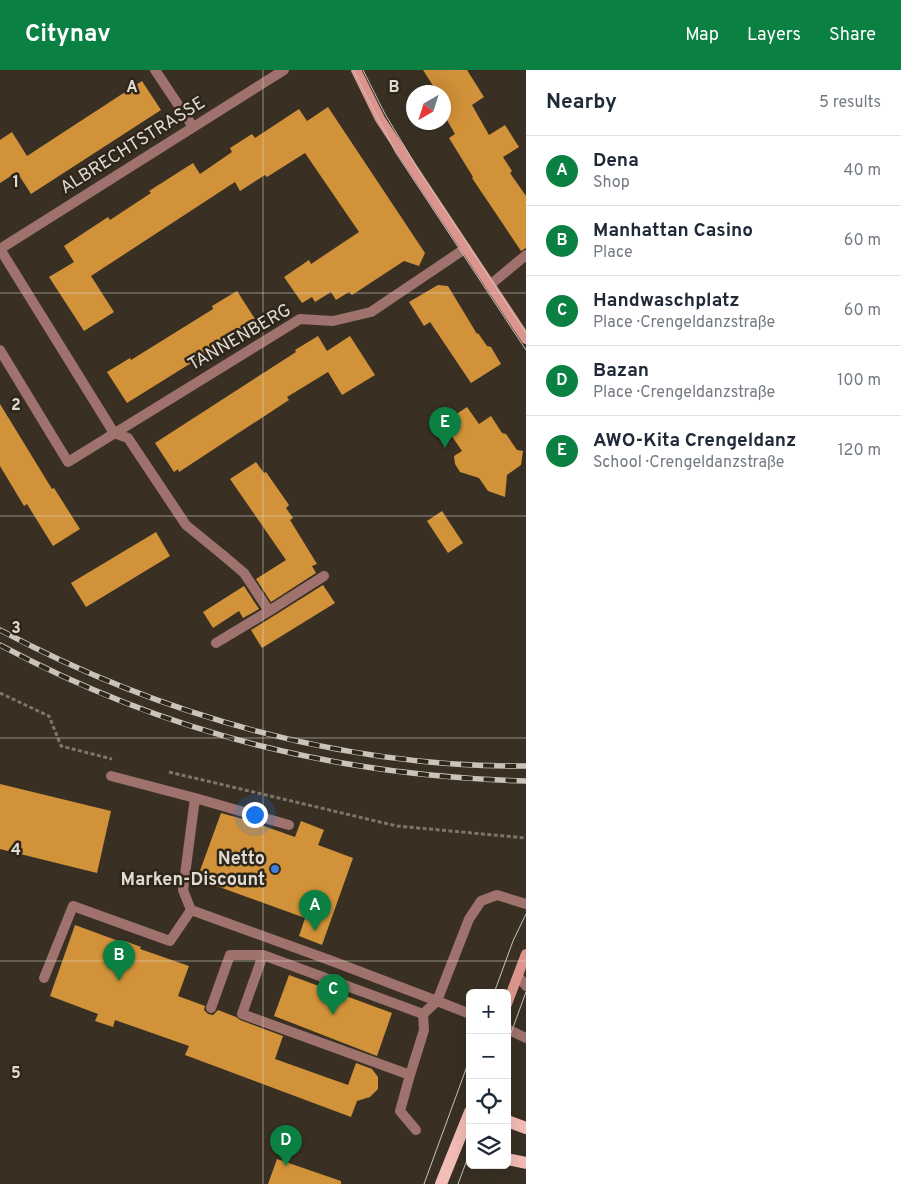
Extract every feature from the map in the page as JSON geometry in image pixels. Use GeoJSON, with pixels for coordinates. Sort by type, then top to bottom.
{"type":"FeatureCollection","features":[{"type":"Feature","properties":{"kind":"main road"},"geometry":{"type":"LineString","coordinates":[[356,70],[380,118],[526,339]]}},
{"type":"Feature","properties":{"kind":"main road"},"geometry":{"type":"LineString","coordinates":[[511,994],[526,954]]}},
{"type":"Feature","properties":{"kind":"main road"},"geometry":{"type":"LineString","coordinates":[[511,1122],[526,1128]]}},
{"type":"Feature","properties":{"kind":"main road"},"geometry":{"type":"LineString","coordinates":[[442,1184],[464,1144],[468,1124]]}},
{"type":"Feature","properties":{"kind":"main road"},"geometry":{"type":"LineString","coordinates":[[511,1160],[526,1163]]}},
{"type":"Feature","properties":{"kind":"street"},"geometry":{"type":"LineString","coordinates":[[155,70],[194,127]]}},
{"type":"Feature","properties":{"kind":"street","name":"ALBRECHTSTRASSE"},"geometry":{"type":"LineString","coordinates":[[0,249],[284,70]]}},
{"type":"Feature","properties":{"kind":"street","name":"TANNENBERG"},"geometry":{"type":"LineString","coordinates":[[0,350],[68,462],[300,319],[332,321],[371,312],[466,248]]}},
{"type":"Feature","properties":{"kind":"street"},"geometry":{"type":"LineString","coordinates":[[0,249],[114,433],[128,438],[186,525],[244,573],[269,611]]}},
{"type":"Feature","properties":{"kind":"street"},"geometry":{"type":"LineString","coordinates":[[490,286],[526,256]]}},
{"type":"Feature","properties":{"kind":"street"},"geometry":{"type":"LineString","coordinates":[[216,643],[324,576]]}},
{"type":"Feature","properties":{"kind":"street"},"geometry":{"type":"LineString","coordinates":[[111,776],[289,825]]}},
{"type":"Feature","properties":{"kind":"street"},"geometry":{"type":"LineString","coordinates":[[191,910],[184,890],[195,798]]}},
{"type":"Feature","properties":{"kind":"street"},"geometry":{"type":"LineString","coordinates":[[423,1014],[437,1001],[469,919],[482,901],[497,895],[526,904]]}},
{"type":"Feature","properties":{"kind":"street"},"geometry":{"type":"LineString","coordinates":[[44,978],[73,906],[170,941],[191,910]]}},
{"type":"Feature","properties":{"kind":"street"},"geometry":{"type":"LineString","coordinates":[[191,910],[466,1012]]}},
{"type":"Feature","properties":{"kind":"street"},"geometry":{"type":"LineString","coordinates":[[211,1008],[230,956],[263,955],[423,1014]]}},
{"type":"Feature","properties":{"kind":"street"},"geometry":{"type":"LineString","coordinates":[[263,955],[242,1014],[410,1075]]}},
{"type":"Feature","properties":{"kind":"street"},"geometry":{"type":"LineString","coordinates":[[518,976],[526,986]]}},
{"type":"Feature","properties":{"kind":"street"},"geometry":{"type":"LineString","coordinates":[[416,1130],[400,1110],[424,1030],[423,1014]]}},
{"type":"Feature","properties":{"kind":"street"},"geometry":{"type":"LineString","coordinates":[[511,1031],[526,1038]]}},
{"type":"Feature","properties":{"kind":"path"},"geometry":{"type":"LineString","coordinates":[[0,693],[49,716],[61,746],[119,760]]}},
{"type":"Feature","properties":{"kind":"path"},"geometry":{"type":"LineString","coordinates":[[166,772],[397,826],[526,838]]}},
{"type":"Feature","properties":{"kind":"building"},"geometry":{"type":"Polygon","coordinates":[[[423,70],[467,70],[484,97],[472,105],[489,135],[505,125],[519,147],[503,157],[512,171],[510,173],[526,196],[526,248],[521,251],[472,178],[449,138],[455,134],[451,127],[451,85],[433,85],[423,70]]]}},
{"type":"Feature","properties":{"kind":"building"},"geometry":{"type":"Polygon","coordinates":[[[142,81],[161,110],[31,194],[17,172],[0,183],[0,140],[12,132],[27,156],[142,81]]]}},
{"type":"Feature","properties":{"kind":"building"},"geometry":{"type":"Polygon","coordinates":[[[328,107],[425,253],[419,266],[404,261],[352,295],[349,292],[336,300],[331,292],[315,302],[312,297],[302,303],[284,277],[309,260],[311,264],[359,232],[305,153],[267,177],[265,175],[240,191],[235,182],[91,276],[114,312],[84,331],[49,277],[74,262],[64,246],[108,217],[110,220],[151,193],[149,191],[193,163],[200,174],[232,152],[230,148],[252,134],[255,138],[299,109],[307,121],[328,107]]]}},
{"type":"Feature","properties":{"kind":"building"},"geometry":{"type":"Polygon","coordinates":[[[438,285],[448,286],[477,334],[487,346],[491,347],[501,364],[471,383],[430,322],[424,326],[409,302],[438,285]]]}},
{"type":"Feature","properties":{"kind":"building"},"geometry":{"type":"Polygon","coordinates":[[[237,291],[257,322],[127,403],[107,372],[130,358],[131,360],[213,309],[212,306],[237,291]]]}},
{"type":"Feature","properties":{"kind":"building"},"geometry":{"type":"Polygon","coordinates":[[[318,336],[327,351],[350,336],[375,375],[342,395],[328,372],[287,397],[289,400],[179,472],[178,469],[174,472],[155,443],[318,336]]]}},
{"type":"Feature","properties":{"kind":"building"},"geometry":{"type":"Polygon","coordinates":[[[0,404],[52,489],[54,488],[80,529],[53,546],[27,504],[24,506],[0,466],[0,404]]]}},
{"type":"Feature","properties":{"kind":"building"},"geometry":{"type":"Polygon","coordinates":[[[467,407],[479,424],[491,416],[502,433],[506,434],[517,450],[523,451],[521,465],[507,475],[505,497],[488,491],[479,478],[460,472],[455,464],[454,456],[462,451],[443,423],[467,407]]]}},
{"type":"Feature","properties":{"kind":"building"},"geometry":{"type":"Polygon","coordinates":[[[256,462],[264,473],[266,472],[289,505],[286,508],[293,518],[290,520],[317,564],[312,566],[316,573],[271,602],[256,579],[286,560],[230,479],[256,462]]]}},
{"type":"Feature","properties":{"kind":"building"},"geometry":{"type":"Polygon","coordinates":[[[442,511],[463,543],[448,553],[427,521],[442,511]]]}},
{"type":"Feature","properties":{"kind":"building"},"geometry":{"type":"Polygon","coordinates":[[[156,532],[170,556],[86,607],[71,583],[156,532]]]}},
{"type":"Feature","properties":{"kind":"building"},"geometry":{"type":"Polygon","coordinates":[[[323,585],[335,603],[262,648],[251,630],[323,585]]]}},
{"type":"Feature","properties":{"kind":"building"},"geometry":{"type":"Polygon","coordinates":[[[244,586],[259,609],[243,618],[239,611],[213,628],[203,612],[244,586]]]}},
{"type":"Feature","properties":{"kind":"building"},"geometry":{"type":"Polygon","coordinates":[[[0,784],[111,811],[97,873],[0,849],[0,784]]]}},
{"type":"Feature","properties":{"kind":"building","name":"Netto Marken-Discount"},"geometry":{"type":"Polygon","coordinates":[[[221,813],[295,837],[301,821],[324,830],[318,845],[353,858],[322,945],[299,936],[305,918],[197,879],[221,813]]]}},
{"type":"Feature","properties":{"kind":"building"},"geometry":{"type":"Polygon","coordinates":[[[75,925],[124,943],[125,941],[141,947],[140,949],[189,966],[178,996],[205,1006],[204,1010],[208,1014],[213,1015],[218,1010],[283,1036],[275,1059],[348,1085],[356,1063],[372,1069],[378,1077],[378,1089],[370,1097],[357,1101],[351,1117],[185,1055],[189,1046],[115,1020],[113,1027],[95,1021],[98,1014],[50,996],[75,925]]]}},
{"type":"Feature","properties":{"kind":"building"},"geometry":{"type":"Polygon","coordinates":[[[289,975],[392,1013],[377,1056],[274,1016],[289,975]]]}},
{"type":"Feature","properties":{"kind":"building"},"geometry":{"type":"Polygon","coordinates":[[[277,1159],[341,1181],[341,1184],[268,1184],[277,1159]]]}},
{"type":"Feature","properties":{"kind":"tram line"},"geometry":{"type":"LineString","coordinates":[[353,70],[396,153],[526,350]]}},
{"type":"Feature","properties":{"kind":"tram line"},"geometry":{"type":"LineString","coordinates":[[363,70],[385,114],[418,169],[526,333]]}},
{"type":"Feature","properties":{"kind":"tram line"},"geometry":{"type":"LineString","coordinates":[[495,989],[513,941],[526,914]]}},
{"type":"Feature","properties":{"kind":"tram line"},"geometry":{"type":"LineString","coordinates":[[511,1034],[526,992]]}},
{"type":"Feature","properties":{"kind":"tram line"},"geometry":{"type":"LineString","coordinates":[[424,1184],[466,1069]]}},
{"type":"Feature","properties":{"kind":"tram line"},"geometry":{"type":"LineString","coordinates":[[458,1184],[466,1163]]}},
{"type":"Feature","properties":{"kind":"railway"},"geometry":{"type":"LineString","coordinates":[[0,630],[61,660],[124,687],[189,711],[255,731],[322,746],[390,758],[458,764],[526,766]]}},
{"type":"Feature","properties":{"kind":"railway"},"geometry":{"type":"LineString","coordinates":[[0,645],[63,676],[126,703],[190,726],[255,744],[321,759],[388,770],[526,781]]}},
{"type":"Feature","properties":{"kind":"place","name":"AWO-Kita Crengeldanz"},"geometry":{"type":"Point","coordinates":[445,448]}},
{"type":"Feature","properties":{"kind":"place","name":"Netto Marken-Discount"},"geometry":{"type":"Point","coordinates":[275,869]}},
{"type":"Feature","properties":{"kind":"place","name":"Dena"},"geometry":{"type":"Point","coordinates":[315,931]}},
{"type":"Feature","properties":{"kind":"place","name":"Manhattan Casino"},"geometry":{"type":"Point","coordinates":[119,981]}},
{"type":"Feature","properties":{"kind":"place","name":"Handwaschplatz"},"geometry":{"type":"Point","coordinates":[333,1015]}},
{"type":"Feature","properties":{"kind":"place","name":"Bazan"},"geometry":{"type":"Point","coordinates":[286,1166]}}]}
